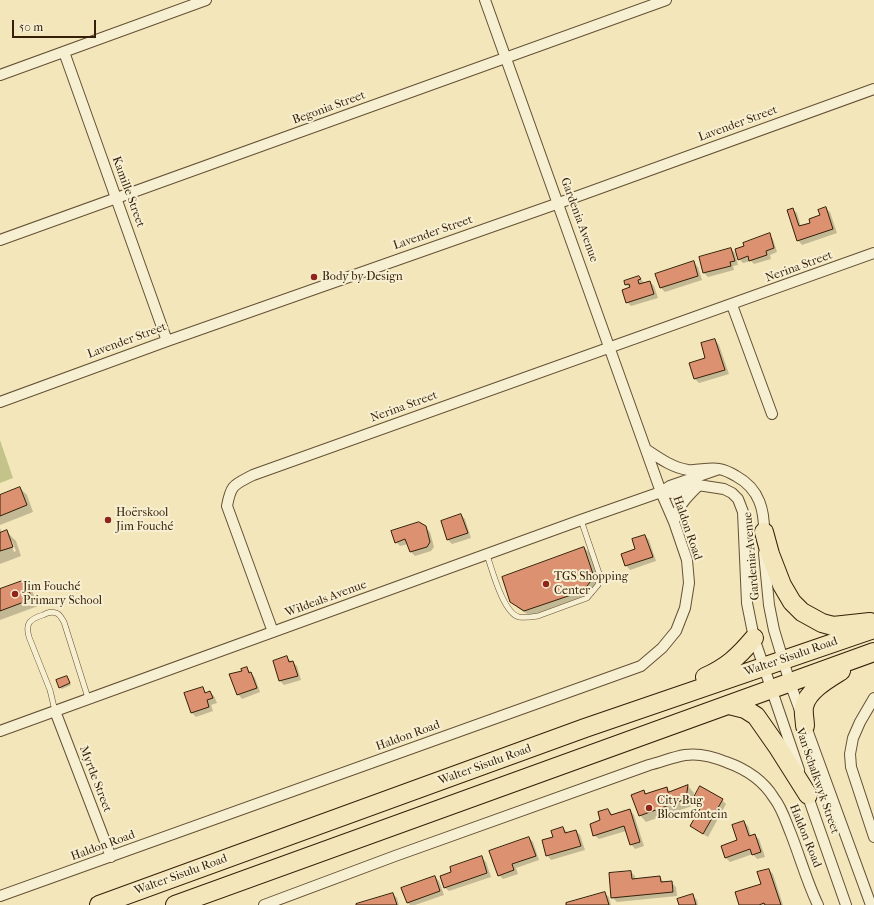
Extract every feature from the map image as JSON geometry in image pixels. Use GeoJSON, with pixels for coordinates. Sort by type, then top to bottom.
{"type":"FeatureCollection","features":[{"type":"Feature","properties":{"kind":"highway"},"geometry":{"type":"LineString","coordinates":[[764,532],[770,554],[782,585],[792,602],[802,612],[822,623],[833,626],[874,621]]}},
{"type":"Feature","properties":{"kind":"highway","name":"Walter Sisulu Road"},"geometry":{"type":"LineString","coordinates":[[98,905],[585,728],[874,629]]}},
{"type":"Feature","properties":{"kind":"highway"},"geometry":{"type":"LineString","coordinates":[[585,728],[711,674],[734,660],[754,638]]}},
{"type":"Feature","properties":{"kind":"highway"},"geometry":{"type":"LineString","coordinates":[[805,726],[804,706],[810,695],[840,672],[874,653]]}},
{"type":"Feature","properties":{"kind":"highway","name":"Walter Sisulu Road"},"geometry":{"type":"LineString","coordinates":[[175,905],[874,653]]}},
{"type":"Feature","properties":{"kind":"highway"},"geometry":{"type":"LineString","coordinates":[[729,705],[745,709],[756,716],[808,795]]}},
{"type":"Feature","properties":{"kind":"street"},"geometry":{"type":"LineString","coordinates":[[0,75],[206,0]]}},
{"type":"Feature","properties":{"kind":"street","name":"Gardenia Avenue"},"geometry":{"type":"LineString","coordinates":[[485,0],[559,203],[661,492],[673,493],[698,485],[724,489],[732,493],[738,499],[743,512],[747,596],[754,638],[763,666]]}},
{"type":"Feature","properties":{"kind":"street","name":"Begonia Street"},"geometry":{"type":"LineString","coordinates":[[0,240],[666,0]]}},
{"type":"Feature","properties":{"kind":"street","name":"Kamille Street"},"geometry":{"type":"LineString","coordinates":[[64,52],[167,341]]}},
{"type":"Feature","properties":{"kind":"street","name":"Lavender Street"},"geometry":{"type":"LineString","coordinates":[[0,402],[874,89]]}},
{"type":"Feature","properties":{"kind":"street","name":"Nerina Street"},"geometry":{"type":"LineString","coordinates":[[273,632],[227,506],[230,492],[235,484],[253,475],[874,253]]}},
{"type":"Feature","properties":{"kind":"street"},"geometry":{"type":"LineString","coordinates":[[732,305],[772,414]]}},
{"type":"Feature","properties":{"kind":"street","name":"Gardenia Avenue"},"geometry":{"type":"LineString","coordinates":[[647,450],[668,464],[688,470],[719,469],[745,481],[753,489],[762,510],[765,568],[769,605],[774,630],[790,683]]}},
{"type":"Feature","properties":{"kind":"street"},"geometry":{"type":"LineString","coordinates":[[661,492],[670,486],[719,469]]}},
{"type":"Feature","properties":{"kind":"street"},"geometry":{"type":"LineString","coordinates":[[674,522],[676,512],[682,502],[698,485]]}},
{"type":"Feature","properties":{"kind":"street","name":"Wildeals Avenue"},"geometry":{"type":"LineString","coordinates":[[0,731],[580,520],[661,492]]}},
{"type":"Feature","properties":{"kind":"street","name":"Haldon Road"},"geometry":{"type":"LineString","coordinates":[[0,896],[641,666],[662,648],[676,631],[685,608],[689,584],[687,560],[674,522],[661,492]]}},
{"type":"Feature","properties":{"kind":"street","name":"Van Schalkwyk Street"},"geometry":{"type":"LineString","coordinates":[[763,666],[846,905]]}},
{"type":"Feature","properties":{"kind":"street","name":"Van Schalkwyk Street"},"geometry":{"type":"LineString","coordinates":[[790,683],[869,903]]}},
{"type":"Feature","properties":{"kind":"street"},"geometry":{"type":"LineString","coordinates":[[874,698],[860,722],[853,738],[850,754],[851,767],[874,838]]}},
{"type":"Feature","properties":{"kind":"street","name":"Myrtle Street"},"geometry":{"type":"LineString","coordinates":[[55,711],[111,857]]}},
{"type":"Feature","properties":{"kind":"street","name":"Haldon Road"},"geometry":{"type":"LineString","coordinates":[[264,905],[282,902],[642,768],[686,755],[717,758],[728,762],[746,771],[763,784],[774,798],[784,817],[818,905]]}},
{"type":"Feature","properties":{"kind":"lane"},"geometry":{"type":"LineString","coordinates":[[487,555],[501,595],[511,612],[518,617],[530,617],[552,611],[587,598],[598,585],[600,576],[580,520]]}},
{"type":"Feature","properties":{"kind":"lane"},"geometry":{"type":"LineString","coordinates":[[55,711],[50,690],[27,629],[30,622],[42,615],[51,612],[56,613],[64,622],[88,698]]}},
{"type":"Feature","properties":{"kind":"green space"},"geometry":{"type":"Polygon","coordinates":[[[0,440],[13,478],[0,483],[0,440]]]}},
{"type":"Feature","properties":{"kind":"building"},"geometry":{"type":"Polygon","coordinates":[[[826,207],[833,229],[797,241],[787,210],[793,208],[799,226],[810,223],[809,219],[820,215],[818,210],[826,207]]]}},
{"type":"Feature","properties":{"kind":"building"},"geometry":{"type":"Polygon","coordinates":[[[770,233],[774,248],[766,251],[767,255],[749,261],[748,256],[738,260],[735,249],[744,246],[743,243],[770,233]]]}},
{"type":"Feature","properties":{"kind":"building"},"geometry":{"type":"Polygon","coordinates":[[[731,248],[735,261],[730,262],[731,266],[703,273],[699,257],[731,248]]]}},
{"type":"Feature","properties":{"kind":"building"},"geometry":{"type":"Polygon","coordinates":[[[694,261],[698,276],[660,288],[655,274],[694,261]]]}},
{"type":"Feature","properties":{"kind":"building"},"geometry":{"type":"Polygon","coordinates":[[[639,276],[641,279],[638,280],[639,284],[650,281],[654,294],[626,303],[622,290],[630,287],[629,284],[625,285],[624,281],[639,276]]]}},
{"type":"Feature","properties":{"kind":"building"},"geometry":{"type":"Polygon","coordinates":[[[715,339],[725,370],[694,379],[689,363],[705,358],[701,343],[715,339]]]}},
{"type":"Feature","properties":{"kind":"building"},"geometry":{"type":"Polygon","coordinates":[[[20,487],[27,505],[0,516],[0,495],[20,487]]]}},
{"type":"Feature","properties":{"kind":"building"},"geometry":{"type":"Polygon","coordinates":[[[461,514],[468,533],[447,540],[441,521],[461,514]]]}},
{"type":"Feature","properties":{"kind":"building"},"geometry":{"type":"Polygon","coordinates":[[[419,522],[426,526],[430,542],[427,547],[410,552],[405,539],[395,543],[391,531],[419,522]]]}},
{"type":"Feature","properties":{"kind":"building"},"geometry":{"type":"Polygon","coordinates":[[[7,530],[13,547],[0,551],[0,533],[7,530]]]}},
{"type":"Feature","properties":{"kind":"building"},"geometry":{"type":"Polygon","coordinates":[[[645,535],[653,557],[625,566],[621,554],[635,549],[632,539],[645,535]]]}},
{"type":"Feature","properties":{"kind":"building","name":"TGS Shopping Center"},"geometry":{"type":"Polygon","coordinates":[[[584,547],[594,577],[583,591],[524,611],[510,602],[502,577],[584,547]]]}},
{"type":"Feature","properties":{"kind":"building","name":"Jim Fouché Primary School"},"geometry":{"type":"Polygon","coordinates":[[[25,580],[32,599],[0,611],[0,589],[25,580]]]}},
{"type":"Feature","properties":{"kind":"building"},"geometry":{"type":"Polygon","coordinates":[[[287,656],[289,662],[293,661],[298,676],[279,681],[273,661],[287,656]]]}},
{"type":"Feature","properties":{"kind":"building"},"geometry":{"type":"Polygon","coordinates":[[[247,667],[249,673],[251,672],[257,688],[237,695],[229,674],[242,671],[241,669],[247,667]]]}},
{"type":"Feature","properties":{"kind":"building"},"geometry":{"type":"Polygon","coordinates":[[[67,676],[70,683],[59,688],[56,680],[67,676]]]}},
{"type":"Feature","properties":{"kind":"building"},"geometry":{"type":"Polygon","coordinates":[[[203,687],[205,693],[210,691],[213,698],[207,700],[209,707],[191,713],[184,693],[203,687]]]}},
{"type":"Feature","properties":{"kind":"building","name":"City Bug Bloemfontein"},"geometry":{"type":"Polygon","coordinates":[[[688,785],[686,799],[639,816],[631,795],[644,790],[645,794],[667,787],[668,792],[688,785]]]}},
{"type":"Feature","properties":{"kind":"building"},"geometry":{"type":"Polygon","coordinates":[[[700,786],[723,799],[703,834],[690,826],[701,807],[692,801],[700,786]]]}},
{"type":"Feature","properties":{"kind":"building"},"geometry":{"type":"Polygon","coordinates":[[[608,809],[611,815],[630,809],[640,842],[630,845],[624,826],[593,836],[590,824],[600,820],[598,812],[608,809]]]}},
{"type":"Feature","properties":{"kind":"building"},"geometry":{"type":"Polygon","coordinates":[[[744,821],[749,836],[755,834],[761,852],[752,855],[750,849],[725,858],[721,846],[737,840],[732,825],[744,821]]]}},
{"type":"Feature","properties":{"kind":"building"},"geometry":{"type":"Polygon","coordinates":[[[563,827],[565,833],[576,830],[581,846],[546,856],[542,840],[553,837],[551,831],[563,827]]]}},
{"type":"Feature","properties":{"kind":"building"},"geometry":{"type":"Polygon","coordinates":[[[529,837],[536,856],[512,864],[514,870],[498,876],[489,851],[529,837]]]}},
{"type":"Feature","properties":{"kind":"building"},"geometry":{"type":"Polygon","coordinates":[[[482,856],[487,873],[444,888],[440,876],[451,872],[450,867],[482,856]]]}},
{"type":"Feature","properties":{"kind":"building"},"geometry":{"type":"Polygon","coordinates":[[[769,869],[781,905],[765,905],[764,903],[759,905],[739,905],[735,892],[761,884],[757,872],[769,869]]]}},
{"type":"Feature","properties":{"kind":"building"},"geometry":{"type":"Polygon","coordinates":[[[631,871],[632,879],[660,876],[661,882],[672,881],[673,892],[611,898],[609,873],[631,871]]]}},
{"type":"Feature","properties":{"kind":"building"},"geometry":{"type":"Polygon","coordinates":[[[435,876],[440,891],[407,903],[401,888],[435,876]]]}},
{"type":"Feature","properties":{"kind":"building"},"geometry":{"type":"Polygon","coordinates":[[[605,892],[609,905],[566,905],[566,903],[605,892]]]}},
{"type":"Feature","properties":{"kind":"building"},"geometry":{"type":"Polygon","coordinates":[[[393,893],[397,905],[356,905],[356,904],[393,893]]]}},
{"type":"Feature","properties":{"kind":"building"},"geometry":{"type":"Polygon","coordinates":[[[693,894],[696,905],[679,905],[677,899],[693,894]]]}},
{"type":"Feature","properties":{"kind":"place","name":"Body by Design"},"geometry":{"type":"Point","coordinates":[314,277]}},
{"type":"Feature","properties":{"kind":"place","name":"Hoërskool Jim Fouché"},"geometry":{"type":"Point","coordinates":[108,520]}},
{"type":"Feature","properties":{"kind":"place","name":"TGS Shopping Center"},"geometry":{"type":"Point","coordinates":[546,584]}},
{"type":"Feature","properties":{"kind":"place","name":"Jim Fouché Primary School"},"geometry":{"type":"Point","coordinates":[15,594]}},
{"type":"Feature","properties":{"kind":"place","name":"City Bug Bloemfontein"},"geometry":{"type":"Point","coordinates":[649,808]}}]}
